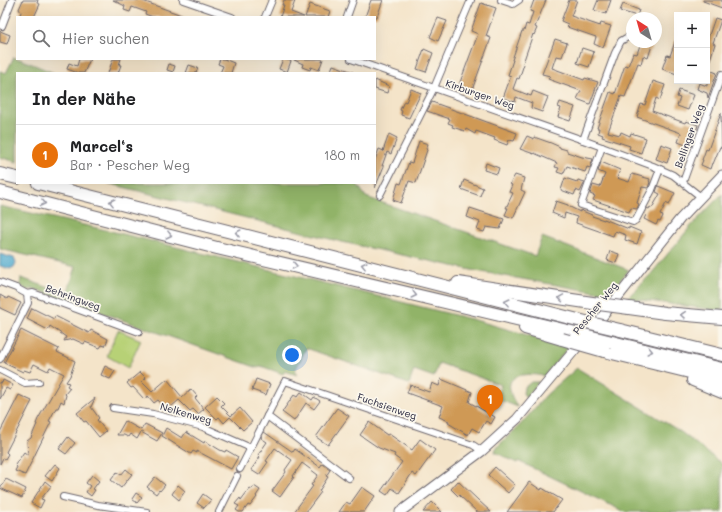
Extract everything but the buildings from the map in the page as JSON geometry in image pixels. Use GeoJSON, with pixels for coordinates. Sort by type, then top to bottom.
{"type":"FeatureCollection","features":[{"type":"Feature","properties":{"kind":"highway"},"geometry":{"type":"LineString","coordinates":[[0,174],[16,178]]}},
{"type":"Feature","properties":{"kind":"highway"},"geometry":{"type":"LineString","coordinates":[[42,184],[722,355]]}},
{"type":"Feature","properties":{"kind":"highway"},"geometry":{"type":"LineString","coordinates":[[2,192],[217,248],[722,369]]}},
{"type":"Feature","properties":{"kind":"highway"},"geometry":{"type":"LineString","coordinates":[[402,274],[599,304],[665,313],[722,318]]}},
{"type":"Feature","properties":{"kind":"highway"},"geometry":{"type":"LineString","coordinates":[[487,312],[509,323],[562,339],[653,364],[722,380]]}},
{"type":"Feature","properties":{"kind":"highway"},"geometry":{"type":"LineString","coordinates":[[653,364],[722,392]]}},
{"type":"Feature","properties":{"kind":"street"},"geometry":{"type":"LineString","coordinates":[[2,26],[12,0]]}},
{"type":"Feature","properties":{"kind":"street"},"geometry":{"type":"LineString","coordinates":[[184,0],[191,1],[229,16]]}},
{"type":"Feature","properties":{"kind":"street"},"geometry":{"type":"LineString","coordinates":[[266,16],[272,0]]}},
{"type":"Feature","properties":{"kind":"street"},"geometry":{"type":"LineString","coordinates":[[347,16],[353,0]]}},
{"type":"Feature","properties":{"kind":"street"},"geometry":{"type":"LineString","coordinates":[[380,195],[434,88],[471,0]]}},
{"type":"Feature","properties":{"kind":"street"},"geometry":{"type":"LineString","coordinates":[[501,0],[513,4],[519,0]]}},
{"type":"Feature","properties":{"kind":"street"},"geometry":{"type":"LineString","coordinates":[[583,140],[615,52],[621,41],[626,38]]}},
{"type":"Feature","properties":{"kind":"street","name":"Kirburger Weg"},"geometry":{"type":"LineString","coordinates":[[354,60],[583,140],[660,169],[673,175],[700,196]]}},
{"type":"Feature","properties":{"kind":"street","name":"Bellinger Weg"},"geometry":{"type":"LineString","coordinates":[[683,182],[722,74]]}},
{"type":"Feature","properties":{"kind":"street"},"geometry":{"type":"LineString","coordinates":[[602,147],[581,205],[633,222],[636,220],[649,196],[660,169]]}},
{"type":"Feature","properties":{"kind":"street","name":"Pescher Weg"},"geometry":{"type":"LineString","coordinates":[[400,512],[482,450],[517,419],[598,322],[680,219],[700,196],[722,175]]}},
{"type":"Feature","properties":{"kind":"street","name":"Behringweg"},"geometry":{"type":"LineString","coordinates":[[0,282],[27,294],[33,293],[139,332]]}},
{"type":"Feature","properties":{"kind":"street"},"geometry":{"type":"LineString","coordinates":[[0,358],[28,303],[27,294]]}},
{"type":"Feature","properties":{"kind":"street"},"geometry":{"type":"LineString","coordinates":[[0,370],[25,383],[39,382]]}},
{"type":"Feature","properties":{"kind":"street","name":"Fuchsienweg"},"geometry":{"type":"LineString","coordinates":[[267,416],[285,381],[482,450]]}},
{"type":"Feature","properties":{"kind":"street","name":"Nelkenweg"},"geometry":{"type":"LineString","coordinates":[[113,408],[153,414],[203,427],[251,448]]}},
{"type":"Feature","properties":{"kind":"street"},"geometry":{"type":"LineString","coordinates":[[240,469],[267,416],[349,478]]}},
{"type":"Feature","properties":{"kind":"street"},"geometry":{"type":"LineString","coordinates":[[220,512],[237,476]]}},
{"type":"Feature","properties":{"kind":"street"},"geometry":{"type":"LineString","coordinates":[[63,497],[98,505],[147,512]]}},
{"type":"Feature","properties":{"kind":"green space"},"geometry":{"type":"Polygon","coordinates":[[[14,57],[16,60],[22,60],[52,72],[16,72],[16,162],[0,157],[0,71],[6,73],[14,57]]]}},
{"type":"Feature","properties":{"kind":"green space"},"geometry":{"type":"Polygon","coordinates":[[[111,184],[357,184],[366,197],[535,256],[542,237],[629,270],[608,294],[476,271],[342,242],[111,184]]]}},
{"type":"Feature","properties":{"kind":"green space"},"geometry":{"type":"Polygon","coordinates":[[[722,194],[722,311],[627,298],[651,274],[691,226],[722,194]]]}},
{"type":"Feature","properties":{"kind":"green space"},"geometry":{"type":"Polygon","coordinates":[[[0,206],[119,233],[475,320],[569,347],[544,376],[521,375],[512,380],[510,384],[510,392],[518,407],[497,399],[501,385],[439,363],[434,377],[414,370],[409,384],[306,348],[295,371],[297,375],[285,371],[283,374],[261,366],[258,368],[32,288],[28,291],[20,285],[21,278],[67,294],[76,267],[0,249],[0,206]]]}},
{"type":"Feature","properties":{"kind":"green space"},"geometry":{"type":"Polygon","coordinates":[[[118,330],[141,340],[128,368],[107,356],[118,330]]]}},
{"type":"Feature","properties":{"kind":"green space"},"geometry":{"type":"Polygon","coordinates":[[[577,368],[681,432],[722,464],[722,512],[625,512],[518,461],[517,463],[495,452],[496,448],[521,424],[547,394],[577,368]]]}},
{"type":"Feature","properties":{"kind":"green space"},"geometry":{"type":"Polygon","coordinates":[[[531,382],[539,382],[526,398],[523,393],[524,388],[531,382]]]}},
{"type":"Feature","properties":{"kind":"water"},"geometry":{"type":"Polygon","coordinates":[[[0,254],[14,258],[16,263],[14,267],[10,269],[0,266],[0,254]]]}},
{"type":"Feature","properties":{"kind":"place","name":"Marcel‘s"},"geometry":{"type":"Point","coordinates":[490,418]}}]}
